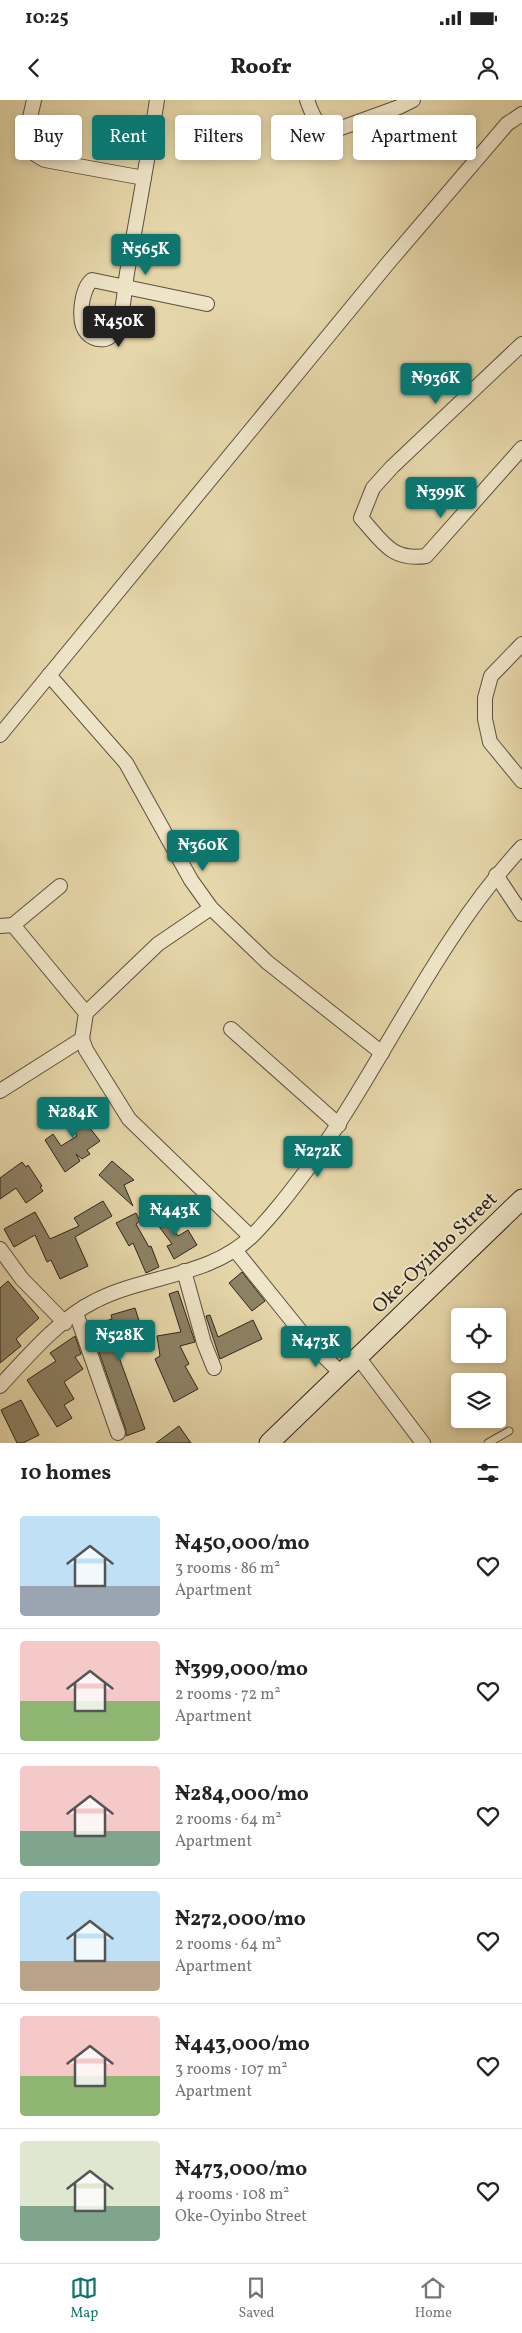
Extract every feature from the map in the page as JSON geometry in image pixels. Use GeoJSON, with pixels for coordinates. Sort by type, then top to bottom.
{"type":"FeatureCollection","features":[{"type":"Feature","properties":{"kind":"main road","name":"Oke-Oyinbo Street"},"geometry":{"type":"LineString","coordinates":[[269,1443],[522,1199]]}},
{"type":"Feature","properties":{"kind":"street"},"geometry":{"type":"LineString","coordinates":[[34,100],[27,137],[28,147],[33,154],[46,160],[144,178]]}},
{"type":"Feature","properties":{"kind":"street"},"geometry":{"type":"LineString","coordinates":[[157,100],[124,286],[207,304]]}},
{"type":"Feature","properties":{"kind":"street"},"geometry":{"type":"LineString","coordinates":[[307,100],[315,120],[321,128],[330,132],[413,100]]}},
{"type":"Feature","properties":{"kind":"street"},"geometry":{"type":"LineString","coordinates":[[0,735],[389,262],[507,124],[522,114]]}},
{"type":"Feature","properties":{"kind":"street"},"geometry":{"type":"LineString","coordinates":[[522,344],[392,467],[373,488],[361,518],[392,551],[408,558],[426,556],[522,448]]}},
{"type":"Feature","properties":{"kind":"street"},"geometry":{"type":"LineString","coordinates":[[522,644],[491,676],[485,698],[485,719],[490,742],[522,781]]}},
{"type":"Feature","properties":{"kind":"street"},"geometry":{"type":"LineString","coordinates":[[49,675],[126,763],[191,880],[211,908],[267,962],[382,1052]]}},
{"type":"Feature","properties":{"kind":"street"},"geometry":{"type":"LineString","coordinates":[[0,1386],[76,1313],[112,1293],[184,1272],[219,1259],[251,1237],[285,1198],[338,1125],[421,988],[496,875],[522,847]]}},
{"type":"Feature","properties":{"kind":"street"},"geometry":{"type":"LineString","coordinates":[[496,875],[522,914]]}},
{"type":"Feature","properties":{"kind":"street"},"geometry":{"type":"LineString","coordinates":[[60,886],[6,926],[86,1014]]}},
{"type":"Feature","properties":{"kind":"street"},"geometry":{"type":"LineString","coordinates":[[211,908],[158,944],[86,1014],[82,1039],[86,1050],[129,1119],[251,1237]]}},
{"type":"Feature","properties":{"kind":"street"},"geometry":{"type":"LineString","coordinates":[[231,1029],[338,1125]]}},
{"type":"Feature","properties":{"kind":"street"},"geometry":{"type":"LineString","coordinates":[[0,1091],[82,1039]]}},
{"type":"Feature","properties":{"kind":"street"},"geometry":{"type":"LineString","coordinates":[[0,1249],[22,1279],[65,1323]]}},
{"type":"Feature","properties":{"kind":"street"},"geometry":{"type":"LineString","coordinates":[[234,1250],[310,1343],[341,1372]]}},
{"type":"Feature","properties":{"kind":"street"},"geometry":{"type":"LineString","coordinates":[[184,1272],[204,1343],[214,1368]]}},
{"type":"Feature","properties":{"kind":"street"},"geometry":{"type":"LineString","coordinates":[[76,1313],[118,1433]]}},
{"type":"Feature","properties":{"kind":"street"},"geometry":{"type":"LineString","coordinates":[[358,1357],[423,1443]]}},
{"type":"Feature","properties":{"kind":"lane"},"geometry":{"type":"LineString","coordinates":[[488,1443],[509,1431]]}},
{"type":"Feature","properties":{"kind":"building"},"geometry":{"type":"Polygon","coordinates":[[[68,1100],[100,1141],[87,1150],[90,1154],[82,1159],[76,1154],[80,1161],[65,1172],[45,1140],[53,1134],[61,1146],[77,1136],[57,1108],[68,1100]]]}},
{"type":"Feature","properties":{"kind":"building"},"geometry":{"type":"Polygon","coordinates":[[[112,1161],[134,1180],[124,1185],[133,1206],[99,1175],[112,1161]]]}},
{"type":"Feature","properties":{"kind":"building"},"geometry":{"type":"Polygon","coordinates":[[[22,1162],[26,1167],[28,1165],[42,1186],[40,1187],[43,1191],[26,1203],[16,1188],[0,1199],[0,1178],[22,1162]]]}},
{"type":"Feature","properties":{"kind":"building"},"geometry":{"type":"Polygon","coordinates":[[[103,1201],[112,1216],[75,1237],[88,1266],[60,1279],[51,1260],[47,1262],[35,1235],[14,1247],[4,1229],[35,1212],[50,1239],[79,1226],[74,1218],[103,1201]]]}},
{"type":"Feature","properties":{"kind":"building"},"geometry":{"type":"Polygon","coordinates":[[[160,1211],[178,1236],[188,1230],[197,1245],[174,1259],[167,1246],[172,1244],[152,1217],[160,1211]]]}},
{"type":"Feature","properties":{"kind":"building"},"geometry":{"type":"Polygon","coordinates":[[[136,1213],[140,1221],[136,1224],[149,1247],[151,1246],[159,1267],[146,1273],[133,1243],[129,1246],[116,1223],[136,1213]]]}},
{"type":"Feature","properties":{"kind":"building"},"geometry":{"type":"Polygon","coordinates":[[[242,1272],[265,1301],[252,1311],[229,1283],[242,1272]]]}},
{"type":"Feature","properties":{"kind":"building"},"geometry":{"type":"Polygon","coordinates":[[[8,1281],[39,1318],[16,1339],[21,1346],[0,1363],[0,1288],[8,1281]]]}},
{"type":"Feature","properties":{"kind":"building"},"geometry":{"type":"Polygon","coordinates":[[[178,1291],[195,1342],[180,1346],[189,1364],[185,1366],[198,1389],[174,1402],[155,1359],[160,1356],[157,1336],[181,1332],[169,1294],[178,1291]]]}},
{"type":"Feature","properties":{"kind":"building"},"geometry":{"type":"Polygon","coordinates":[[[135,1308],[145,1340],[116,1349],[145,1429],[126,1436],[126,1430],[90,1326],[112,1319],[111,1315],[135,1308]]]}},
{"type":"Feature","properties":{"kind":"building"},"geometry":{"type":"Polygon","coordinates":[[[210,1315],[218,1337],[253,1320],[262,1339],[220,1359],[206,1316],[210,1315]]]}},
{"type":"Feature","properties":{"kind":"building"},"geometry":{"type":"Polygon","coordinates":[[[75,1336],[81,1354],[75,1357],[83,1369],[64,1382],[74,1399],[64,1405],[72,1418],[57,1427],[27,1380],[56,1361],[50,1353],[75,1336]]]}},
{"type":"Feature","properties":{"kind":"building"},"geometry":{"type":"Polygon","coordinates":[[[21,1400],[39,1435],[23,1443],[17,1443],[1,1410],[21,1400]]]}},
{"type":"Feature","properties":{"kind":"building"},"geometry":{"type":"Polygon","coordinates":[[[179,1426],[191,1443],[156,1443],[179,1426]]]}}]}
